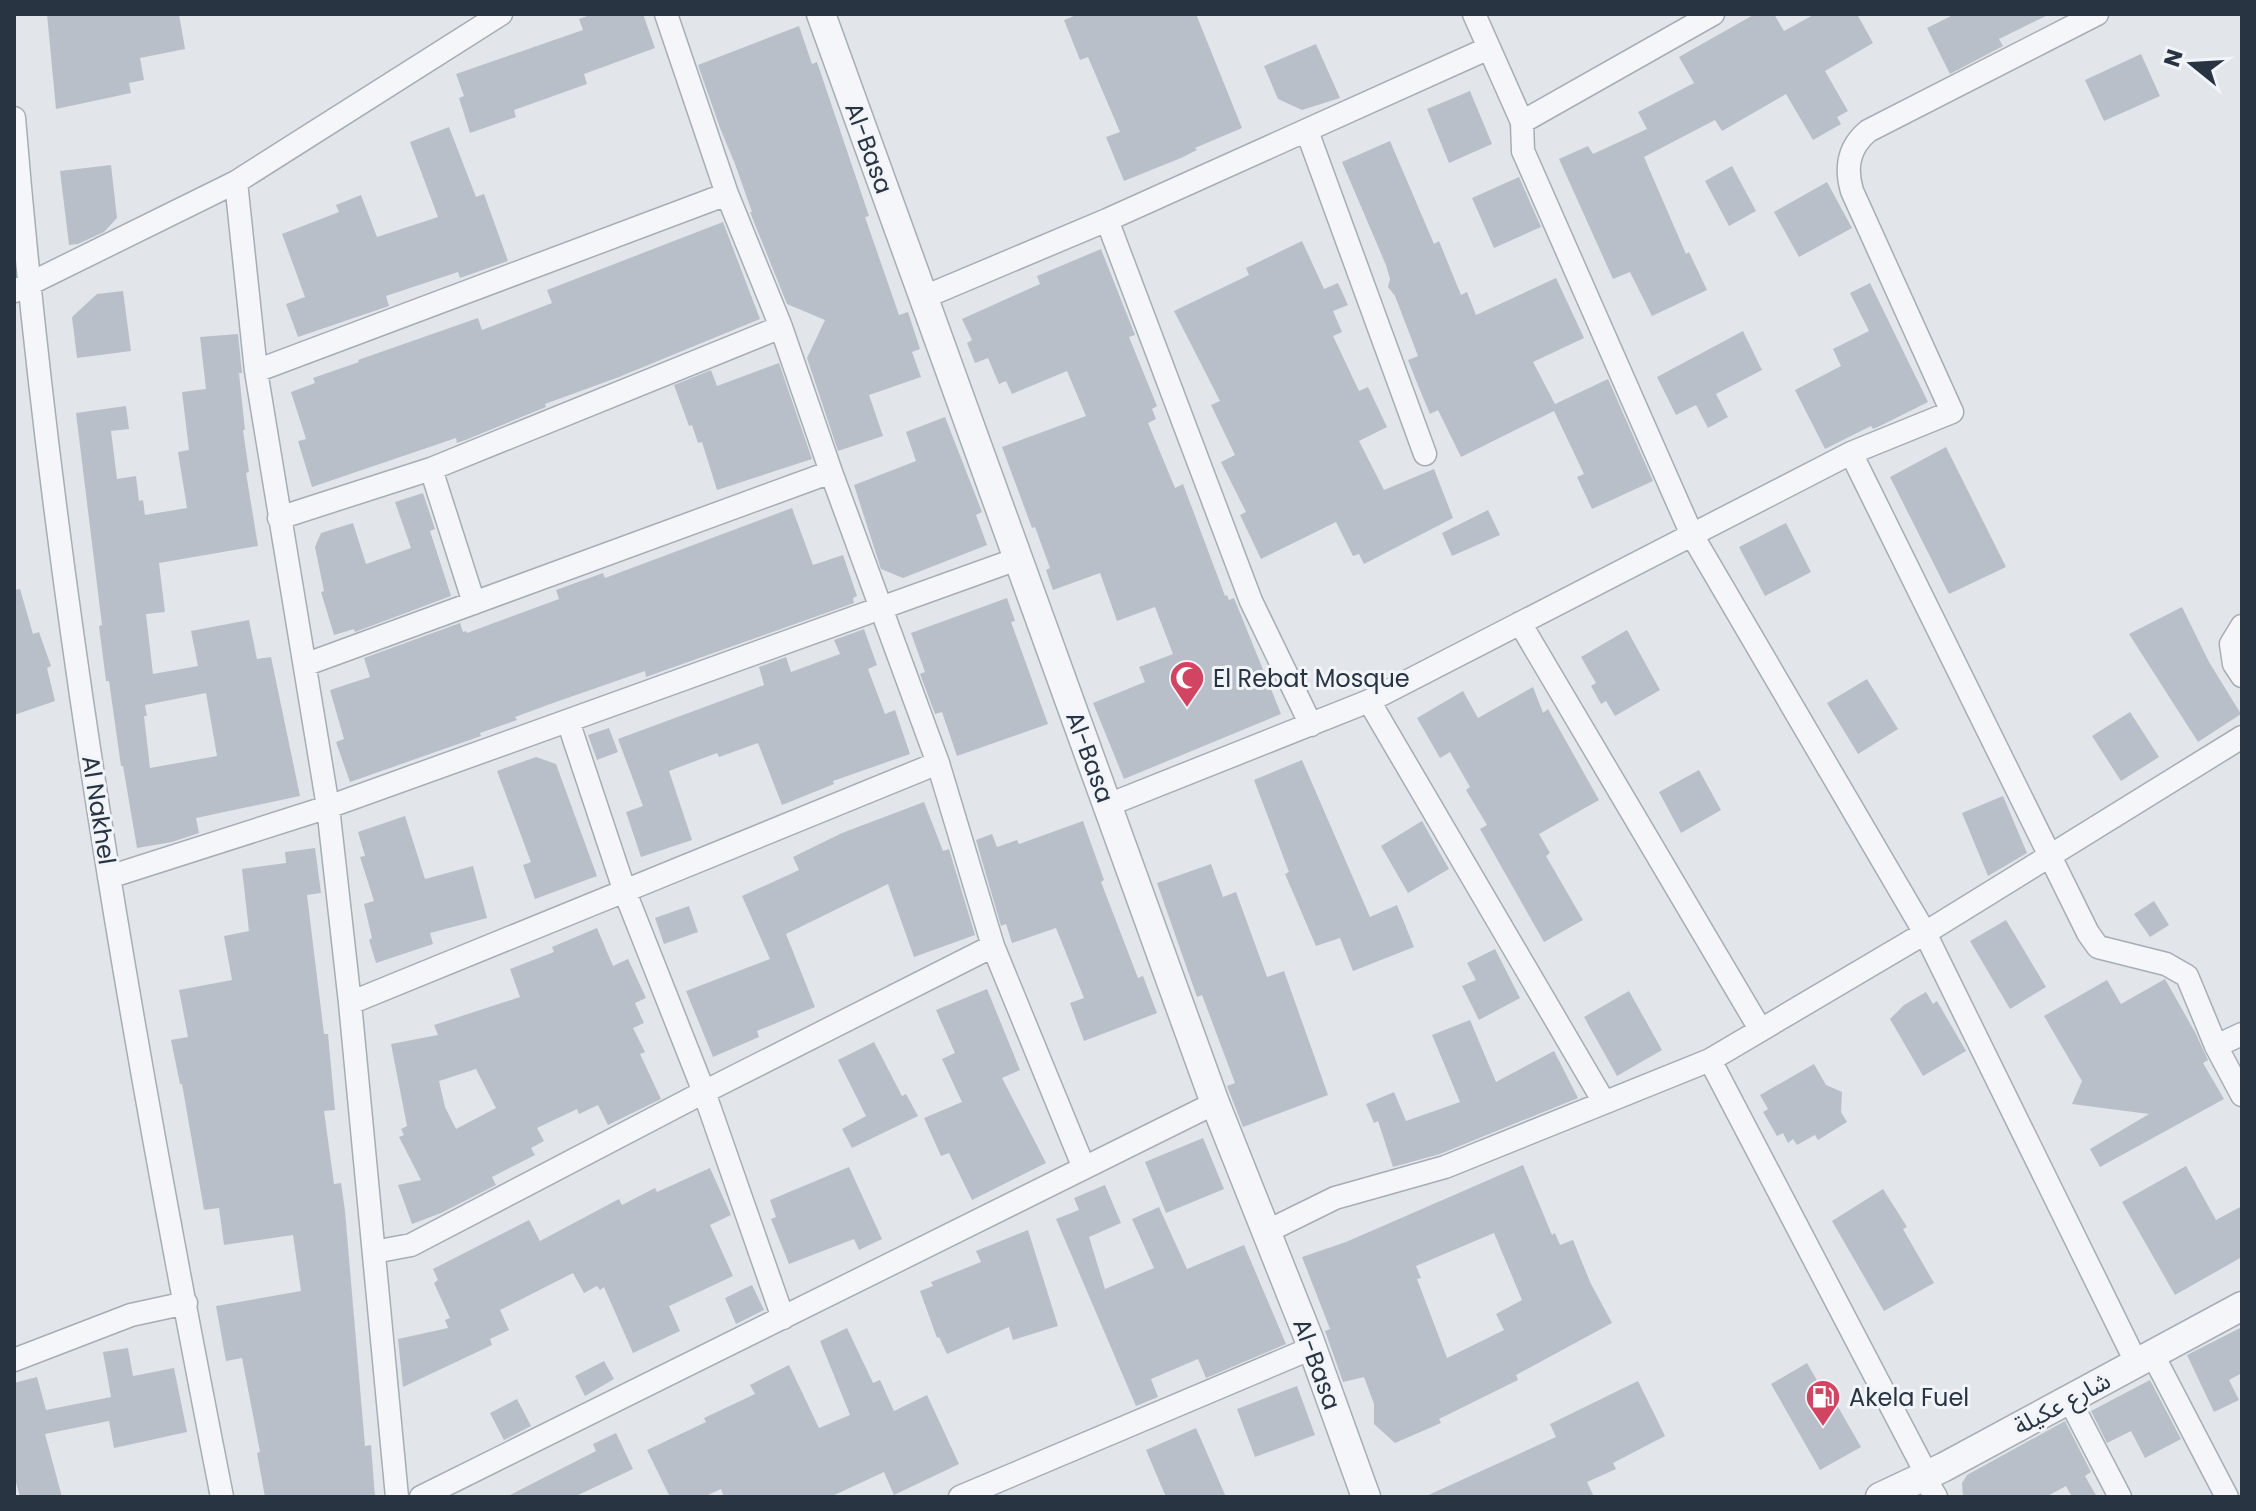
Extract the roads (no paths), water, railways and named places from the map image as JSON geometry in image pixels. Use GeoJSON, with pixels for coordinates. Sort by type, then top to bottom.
{"type":"FeatureCollection","features":[{"type":"Feature","properties":{"kind":"street"},"geometry":{"type":"LineString","coordinates":[[21,289],[236,182],[501,14]]}},
{"type":"Feature","properties":{"kind":"street"},"geometry":{"type":"LineString","coordinates":[[666,14],[727,194],[781,327],[938,763],[993,946],[1084,1168]]}},
{"type":"Feature","properties":{"kind":"street","name":"Al-Basa"},"geometry":{"type":"LineString","coordinates":[[821,14],[1215,1103],[1312,1348],[1366,1497]]}},
{"type":"Feature","properties":{"kind":"street"},"geometry":{"type":"LineString","coordinates":[[1474,14],[1522,122],[1523,151],[1692,535],[1925,933],[2145,1359],[2227,1497]]}},
{"type":"Feature","properties":{"kind":"street"},"geometry":{"type":"LineString","coordinates":[[1522,122],[1713,14]]}},
{"type":"Feature","properties":{"kind":"street"},"geometry":{"type":"LineString","coordinates":[[1108,805],[1369,701],[1851,453],[1952,412],[1852,191],[1848,168],[1854,147],[1860,138],[1877,126],[2097,14]]}},
{"type":"Feature","properties":{"kind":"street"},"geometry":{"type":"LineString","coordinates":[[922,298],[1107,220],[1489,48]]}},
{"type":"Feature","properties":{"kind":"street","name":"Al Nakhel"},"geometry":{"type":"LineString","coordinates":[[14,118],[21,289],[70,624],[146,1102],[222,1497]]}},
{"type":"Feature","properties":{"kind":"street"},"geometry":{"type":"LineString","coordinates":[[1307,131],[1425,454]]}},
{"type":"Feature","properties":{"kind":"street"},"geometry":{"type":"LineString","coordinates":[[236,182],[256,371],[279,518],[307,664],[328,807],[397,1497]]}},
{"type":"Feature","properties":{"kind":"street"},"geometry":{"type":"LineString","coordinates":[[256,371],[727,194]]}},
{"type":"Feature","properties":{"kind":"street"},"geometry":{"type":"LineString","coordinates":[[1107,220],[1251,601],[1311,725]]}},
{"type":"Feature","properties":{"kind":"street"},"geometry":{"type":"LineString","coordinates":[[279,518],[431,469],[781,327]]}},
{"type":"Feature","properties":{"kind":"street"},"geometry":{"type":"LineString","coordinates":[[1851,453],[2088,933],[2098,947],[2166,964],[2187,976],[2216,1046],[2242,1095]]}},
{"type":"Feature","properties":{"kind":"street"},"geometry":{"type":"LineString","coordinates":[[431,469],[474,603]]}},
{"type":"Feature","properties":{"kind":"street"},"geometry":{"type":"LineString","coordinates":[[307,664],[831,472]]}},
{"type":"Feature","properties":{"kind":"street"},"geometry":{"type":"LineString","coordinates":[[109,877],[328,807],[1017,559]]}},
{"type":"Feature","properties":{"kind":"street"},"geometry":{"type":"LineString","coordinates":[[1520,623],[1760,1029]]}},
{"type":"Feature","properties":{"kind":"street"},"geometry":{"type":"LineString","coordinates":[[2242,626],[2231,644],[2234,664],[2242,676]]}},
{"type":"Feature","properties":{"kind":"street"},"geometry":{"type":"LineString","coordinates":[[1369,701],[1604,1102]]}},
{"type":"Feature","properties":{"kind":"street"},"geometry":{"type":"LineString","coordinates":[[568,721],[625,892],[704,1092],[783,1318]]}},
{"type":"Feature","properties":{"kind":"street"},"geometry":{"type":"LineString","coordinates":[[1266,1232],[1335,1198],[1445,1167],[1710,1060],[1925,933],[2242,737]]}},
{"type":"Feature","properties":{"kind":"street"},"geometry":{"type":"LineString","coordinates":[[350,1003],[938,763]]}},
{"type":"Feature","properties":{"kind":"street"},"geometry":{"type":"LineString","coordinates":[[374,1252],[411,1245],[993,946]]}},
{"type":"Feature","properties":{"kind":"street"},"geometry":{"type":"LineString","coordinates":[[2216,1046],[2242,1034]]}},
{"type":"Feature","properties":{"kind":"street"},"geometry":{"type":"LineString","coordinates":[[1710,1060],[1929,1483]]}},
{"type":"Feature","properties":{"kind":"street"},"geometry":{"type":"LineString","coordinates":[[421,1497],[1215,1103]]}},
{"type":"Feature","properties":{"kind":"street"},"geometry":{"type":"LineString","coordinates":[[14,1360],[131,1315],[186,1303]]}},
{"type":"Feature","properties":{"kind":"street","name":"شارع عكيلة"},"geometry":{"type":"LineString","coordinates":[[1880,1497],[1929,1483],[2069,1399],[2242,1306]]}},
{"type":"Feature","properties":{"kind":"street"},"geometry":{"type":"LineString","coordinates":[[960,1497],[1312,1348]]}},
{"type":"Feature","properties":{"kind":"street"},"geometry":{"type":"LineString","coordinates":[[2069,1399],[2120,1497]]}},
{"type":"Feature","properties":{"kind":"place","name":"El Rebat Mosque"},"geometry":{"type":"Point","coordinates":[1187,709]}},
{"type":"Feature","properties":{"kind":"place","name":"Akela Fuel"},"geometry":{"type":"Point","coordinates":[1823,1428]}}]}
